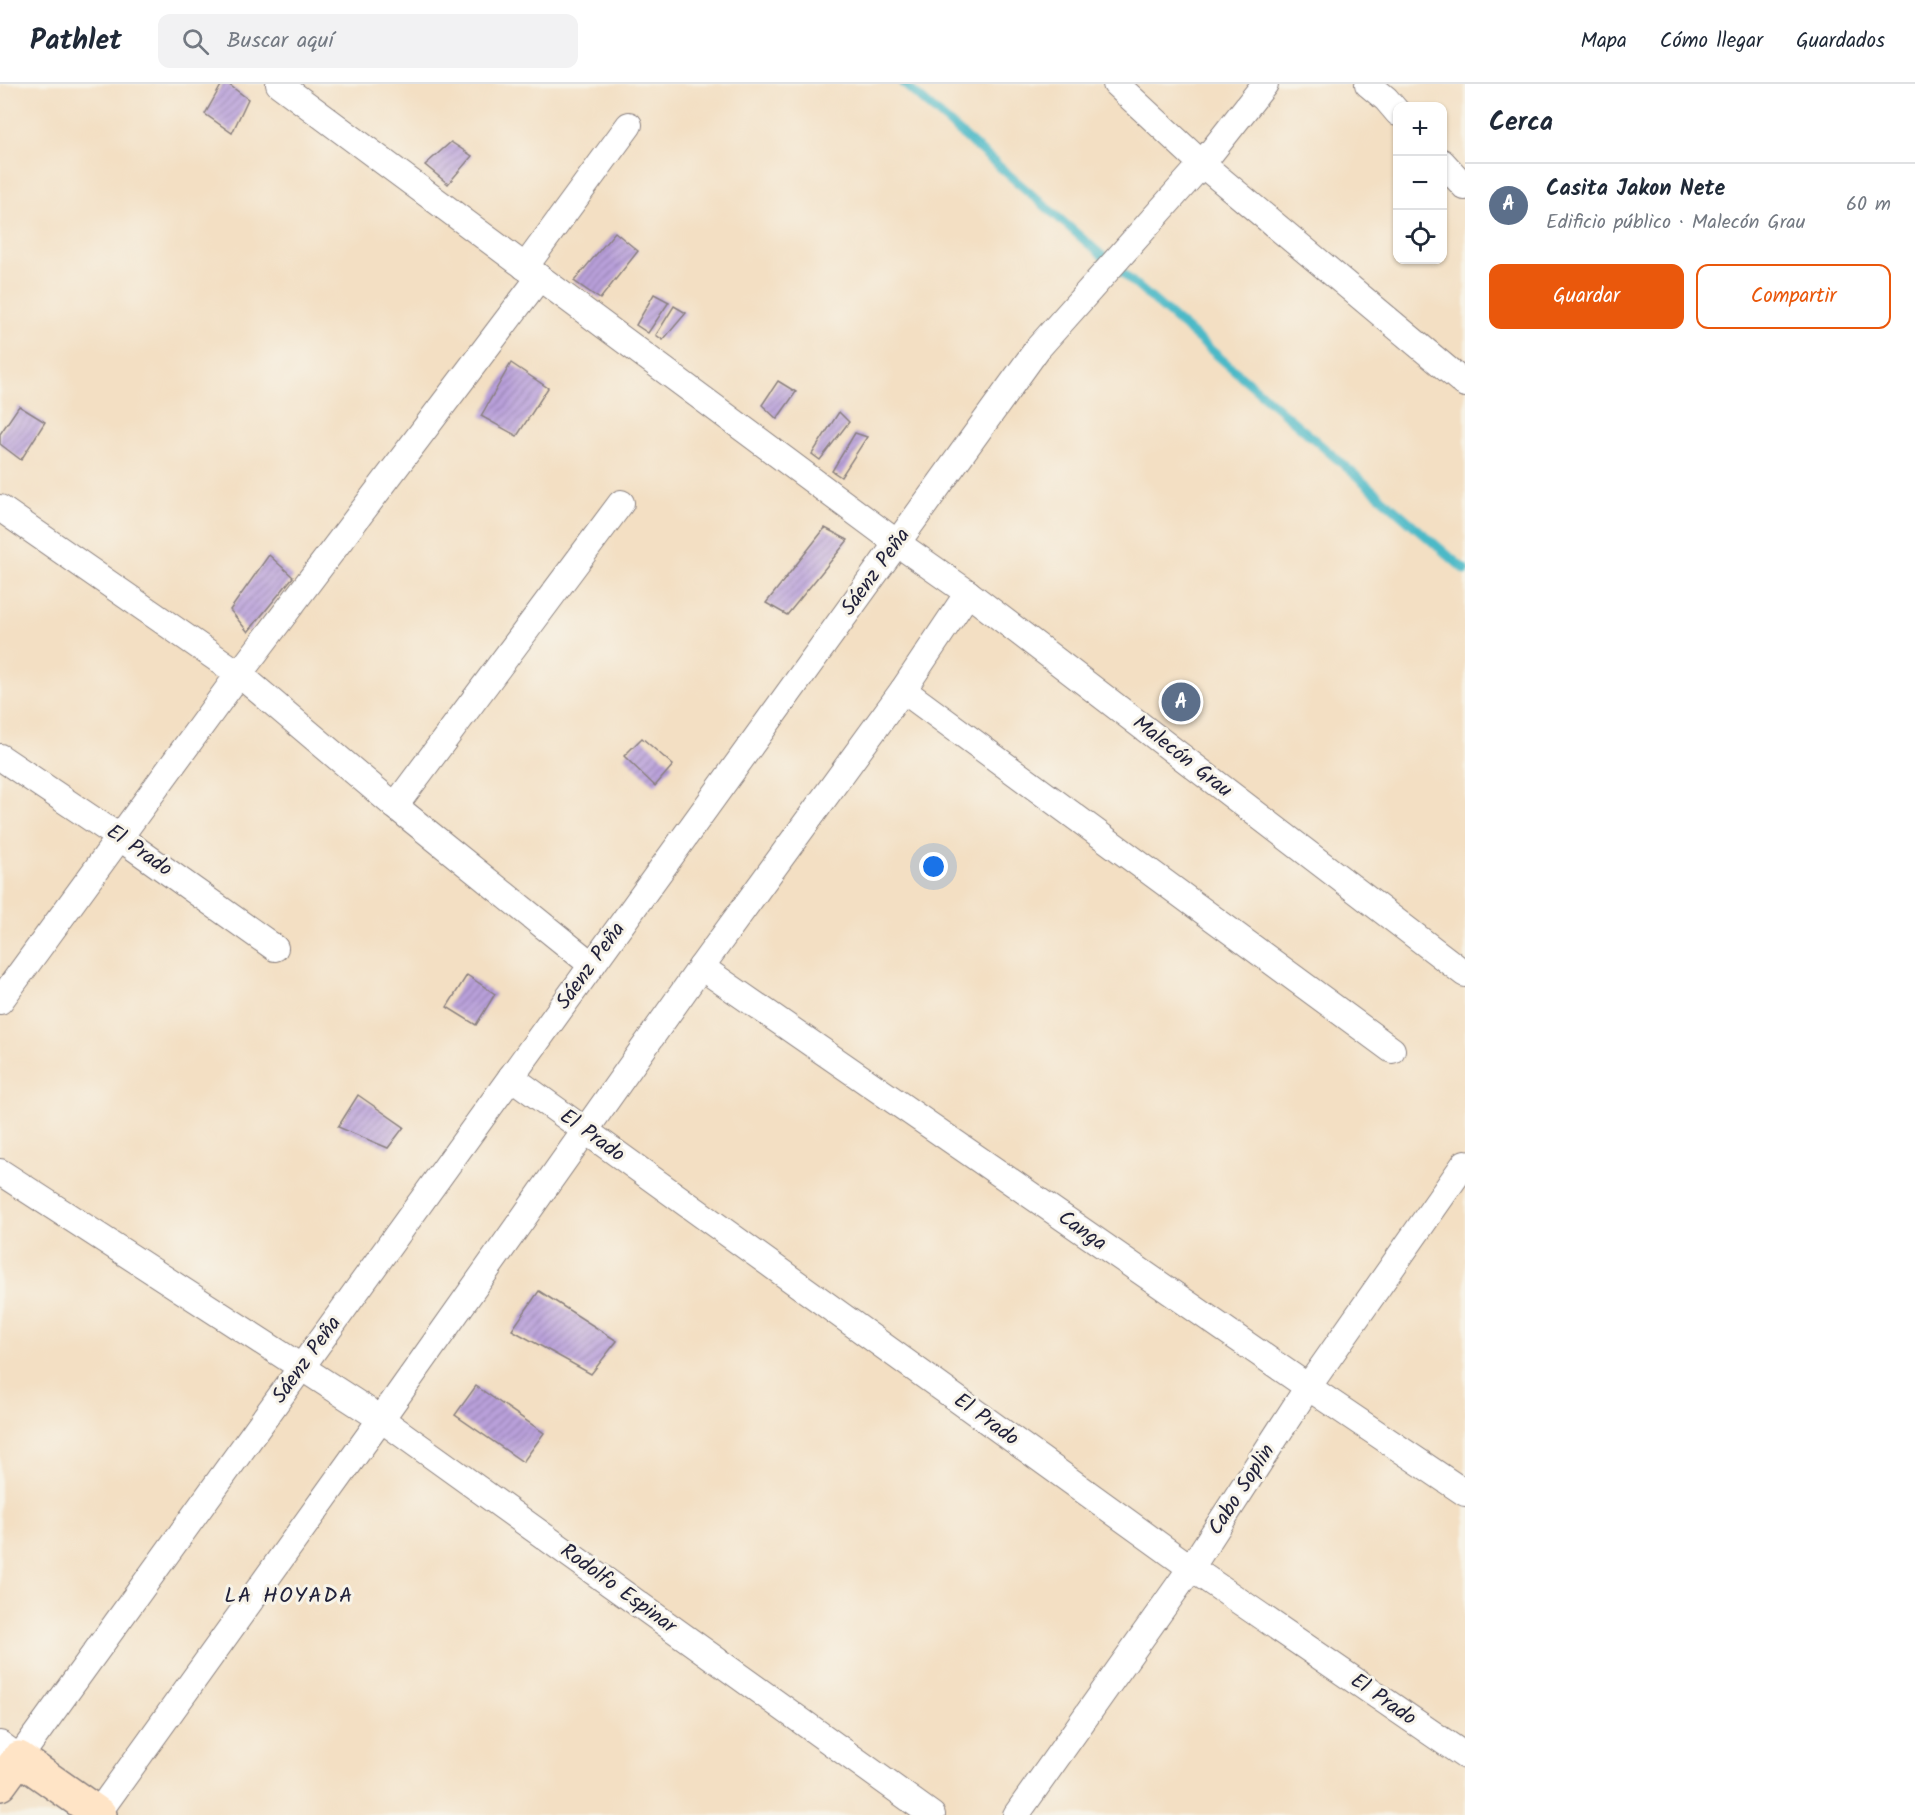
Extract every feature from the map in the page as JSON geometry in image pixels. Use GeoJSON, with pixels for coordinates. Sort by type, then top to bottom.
{"type":"FeatureCollection","features":[{"type":"Feature","properties":{"kind":"main road","name":"Sáenz Peña"},"geometry":{"type":"LineString","coordinates":[[0,1784],[10,1751]]}},
{"type":"Feature","properties":{"kind":"main road"},"geometry":{"type":"LineString","coordinates":[[10,1751],[98,1814]]}},
{"type":"Feature","properties":{"kind":"street","name":"Malecón Grau"},"geometry":{"type":"LineString","coordinates":[[279,84],[897,543],[968,592],[1465,974]]}},
{"type":"Feature","properties":{"kind":"street"},"geometry":{"type":"LineString","coordinates":[[1116,84],[1202,164],[1465,384]]}},
{"type":"Feature","properties":{"kind":"street","name":"Sáenz Peña"},"geometry":{"type":"LineString","coordinates":[[10,1751],[302,1367],[1038,348],[1202,164],[1265,84]]}},
{"type":"Feature","properties":{"kind":"street"},"geometry":{"type":"LineString","coordinates":[[1368,84],[1393,107]]}},
{"type":"Feature","properties":{"kind":"street"},"geometry":{"type":"LineString","coordinates":[[0,1001],[532,272],[629,125]]}},
{"type":"Feature","properties":{"kind":"street"},"geometry":{"type":"LineString","coordinates":[[1447,167],[1465,187]]}},
{"type":"Feature","properties":{"kind":"street"},"geometry":{"type":"LineString","coordinates":[[395,806],[621,503]]}},
{"type":"Feature","properties":{"kind":"street"},"geometry":{"type":"LineString","coordinates":[[0,508],[239,674],[395,806],[592,965]]}},
{"type":"Feature","properties":{"kind":"street"},"geometry":{"type":"LineString","coordinates":[[98,1814],[381,1419],[700,967],[903,690],[968,592]]}},
{"type":"Feature","properties":{"kind":"street"},"geometry":{"type":"LineString","coordinates":[[903,690],[1392,1050]]}},
{"type":"Feature","properties":{"kind":"street","name":"El Prado"},"geometry":{"type":"LineString","coordinates":[[0,757],[119,837],[275,948]]}},
{"type":"Feature","properties":{"kind":"street","name":"Canga"},"geometry":{"type":"LineString","coordinates":[[700,967],[1308,1388],[1465,1493]]}},
{"type":"Feature","properties":{"kind":"street","name":"El Prado"},"geometry":{"type":"LineString","coordinates":[[512,1077],[1191,1568],[1465,1756]]}},
{"type":"Feature","properties":{"kind":"street","name":"Cabo Soplin"},"geometry":{"type":"LineString","coordinates":[[1016,1815],[1191,1568],[1308,1388],[1465,1163]]}},
{"type":"Feature","properties":{"kind":"street","name":"Rodolfo Espinar"},"geometry":{"type":"LineString","coordinates":[[0,1172],[381,1419],[932,1815]]}},
{"type":"Feature","properties":{"kind":"building"},"geometry":{"type":"Polygon","coordinates":[[[222,84],[228,84],[248,99],[232,133],[205,114],[222,84]]]}},
{"type":"Feature","properties":{"kind":"building"},"geometry":{"type":"Polygon","coordinates":[[[451,142],[472,156],[448,184],[425,165],[451,142]]]}},
{"type":"Feature","properties":{"kind":"building"},"geometry":{"type":"Polygon","coordinates":[[[615,232],[638,251],[600,299],[574,281],[615,232]]]}},
{"type":"Feature","properties":{"kind":"building"},"geometry":{"type":"Polygon","coordinates":[[[654,294],[669,302],[648,333],[636,325],[654,294]]]}},
{"type":"Feature","properties":{"kind":"building"},"geometry":{"type":"Polygon","coordinates":[[[674,306],[686,313],[663,340],[656,335],[674,306]]]}},
{"type":"Feature","properties":{"kind":"building"},"geometry":{"type":"Polygon","coordinates":[[[511,363],[548,388],[517,436],[481,416],[511,363]]]}},
{"type":"Feature","properties":{"kind":"building"},"geometry":{"type":"Polygon","coordinates":[[[778,381],[796,392],[777,419],[762,405],[778,381]]]}},
{"type":"Feature","properties":{"kind":"building"},"geometry":{"type":"Polygon","coordinates":[[[19,406],[45,422],[21,460],[0,444],[0,434],[19,406]]]}},
{"type":"Feature","properties":{"kind":"building"},"geometry":{"type":"Polygon","coordinates":[[[839,412],[849,422],[820,460],[812,454],[839,412]]]}},
{"type":"Feature","properties":{"kind":"building"},"geometry":{"type":"Polygon","coordinates":[[[855,433],[867,437],[841,477],[832,471],[855,433]]]}},
{"type":"Feature","properties":{"kind":"building"},"geometry":{"type":"Polygon","coordinates":[[[825,528],[848,540],[787,615],[766,603],[825,528]]]}},
{"type":"Feature","properties":{"kind":"building"},"geometry":{"type":"Polygon","coordinates":[[[269,555],[293,577],[248,632],[230,610],[269,555]]]}},
{"type":"Feature","properties":{"kind":"building"},"geometry":{"type":"Polygon","coordinates":[[[642,738],[673,765],[655,786],[624,756],[642,738]]]}},
{"type":"Feature","properties":{"kind":"building"},"geometry":{"type":"Polygon","coordinates":[[[467,975],[495,994],[476,1025],[447,1007],[467,975]]]}},
{"type":"Feature","properties":{"kind":"building"},"geometry":{"type":"Polygon","coordinates":[[[358,1095],[404,1127],[388,1148],[338,1127],[358,1095]]]}},
{"type":"Feature","properties":{"kind":"building"},"geometry":{"type":"Polygon","coordinates":[[[539,1291],[617,1341],[591,1374],[512,1330],[539,1291]]]}},
{"type":"Feature","properties":{"kind":"building"},"geometry":{"type":"Polygon","coordinates":[[[476,1386],[544,1433],[523,1462],[455,1415],[476,1386]]]}},
{"type":"Feature","properties":{"kind":"waterway"},"geometry":{"type":"LineString","coordinates":[[904,84],[1465,570]]}},
{"type":"Feature","properties":{"kind":"place","name":"Casita Jakon Nete"},"geometry":{"type":"Point","coordinates":[1181,702]}},
{"type":"Feature","properties":{"kind":"district","name":"LA HOYADA"},"geometry":{"type":"Point","coordinates":[289,1596]}}]}
